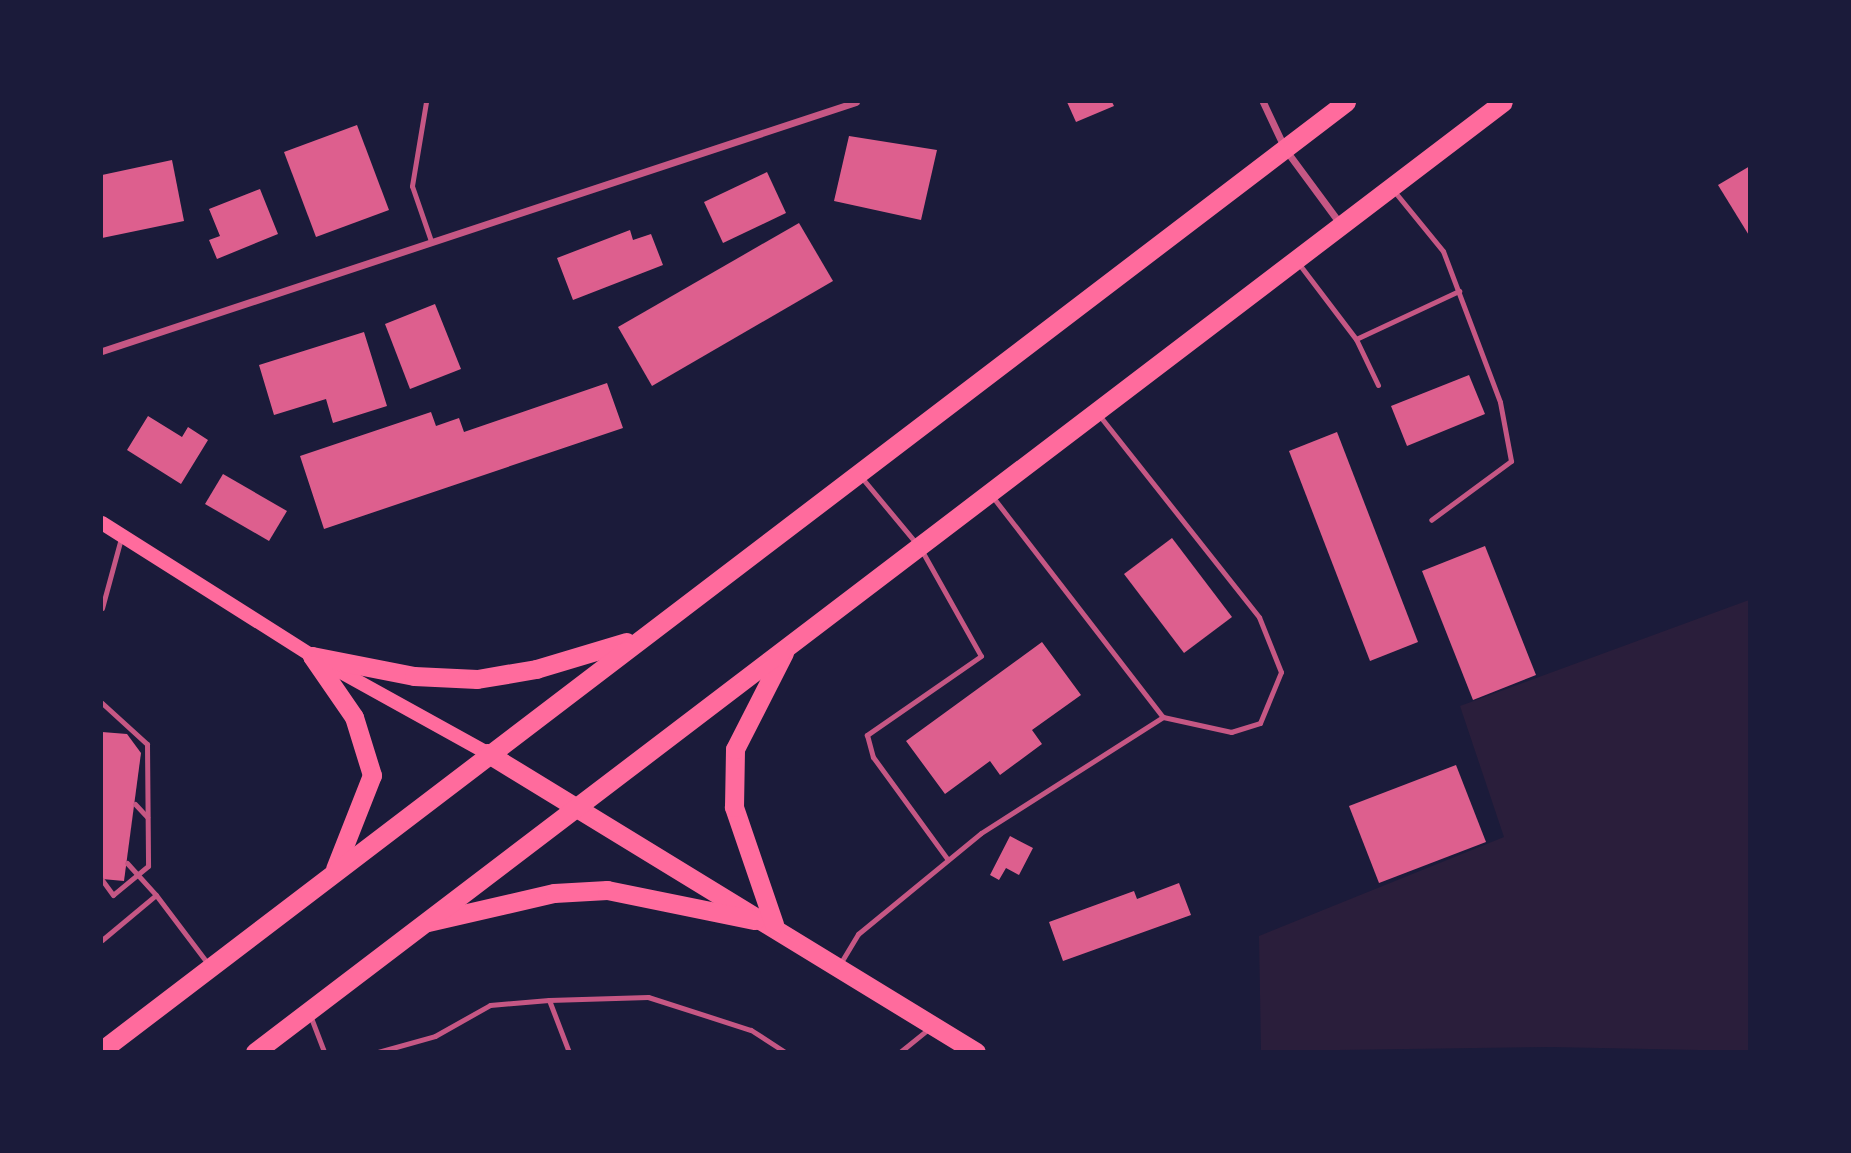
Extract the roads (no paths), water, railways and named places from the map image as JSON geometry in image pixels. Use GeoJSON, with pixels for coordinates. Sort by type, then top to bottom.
{"type":"FeatureCollection","features":[{"type":"Feature","properties":{"kind":"highway"},"geometry":{"type":"LineString","coordinates":[[102,1050],[487,753],[1346,102]]}},
{"type":"Feature","properties":{"kind":"highway"},"geometry":{"type":"LineString","coordinates":[[263,1049],[308,1010],[420,924],[991,494],[1503,102]]}},
{"type":"Feature","properties":{"kind":"highway"},"geometry":{"type":"LineString","coordinates":[[312,656],[414,676],[477,679],[536,670],[641,638]]}},
{"type":"Feature","properties":{"kind":"highway"},"geometry":{"type":"LineString","coordinates":[[774,924],[734,807],[735,749],[787,647]]}},
{"type":"Feature","properties":{"kind":"highway"},"geometry":{"type":"LineString","coordinates":[[312,656],[354,717],[372,775],[332,875]]}},
{"type":"Feature","properties":{"kind":"highway"},"geometry":{"type":"LineString","coordinates":[[487,753],[774,924],[976,1052]]}},
{"type":"Feature","properties":{"kind":"highway"},"geometry":{"type":"LineString","coordinates":[[420,924],[554,893],[607,890],[774,924]]}},
{"type":"Feature","properties":{"kind":"main road"},"geometry":{"type":"LineString","coordinates":[[102,523],[312,656],[487,753]]}},
{"type":"Feature","properties":{"kind":"street"},"geometry":{"type":"LineString","coordinates":[[102,351],[856,102]]}},
{"type":"Feature","properties":{"kind":"street"},"geometry":{"type":"LineString","coordinates":[[1264,102],[1285,149],[1342,226]]}},
{"type":"Feature","properties":{"kind":"lane"},"geometry":{"type":"LineString","coordinates":[[426,102],[412,186],[431,242]]}},
{"type":"Feature","properties":{"kind":"lane"},"geometry":{"type":"LineString","coordinates":[[1392,188],[1443,251],[1500,402],[1511,461],[1431,520]]}},
{"type":"Feature","properties":{"kind":"lane"},"geometry":{"type":"LineString","coordinates":[[1297,261],[1356,339],[1378,385]]}},
{"type":"Feature","properties":{"kind":"lane"},"geometry":{"type":"LineString","coordinates":[[1356,339],[1458,291]]}},
{"type":"Feature","properties":{"kind":"lane"},"geometry":{"type":"LineString","coordinates":[[839,965],[858,934],[948,860],[1163,717],[1248,730],[1269,710],[1281,672],[1259,617],[1097,412]]}},
{"type":"Feature","properties":{"kind":"lane"},"geometry":{"type":"LineString","coordinates":[[858,473],[919,547],[981,656],[867,735],[873,757],[948,860]]}},
{"type":"Feature","properties":{"kind":"lane"},"geometry":{"type":"LineString","coordinates":[[991,494],[1163,717]]}},
{"type":"Feature","properties":{"kind":"lane"},"geometry":{"type":"LineString","coordinates":[[102,608],[122,536]]}},
{"type":"Feature","properties":{"kind":"lane"},"geometry":{"type":"LineString","coordinates":[[102,703],[147,744],[148,817],[148,866],[113,895],[102,880]]}},
{"type":"Feature","properties":{"kind":"lane"},"geometry":{"type":"LineString","coordinates":[[135,804],[148,817]]}},
{"type":"Feature","properties":{"kind":"lane"},"geometry":{"type":"LineString","coordinates":[[127,863],[156,895],[211,967]]}},
{"type":"Feature","properties":{"kind":"lane"},"geometry":{"type":"LineString","coordinates":[[102,940],[156,895]]}},
{"type":"Feature","properties":{"kind":"lane"},"geometry":{"type":"LineString","coordinates":[[378,1052],[435,1036],[490,1005],[549,1000],[648,998],[751,1030],[785,1052]]}},
{"type":"Feature","properties":{"kind":"lane"},"geometry":{"type":"LineString","coordinates":[[549,1000],[569,1052]]}},
{"type":"Feature","properties":{"kind":"lane"},"geometry":{"type":"LineString","coordinates":[[308,1010],[324,1052]]}},
{"type":"Feature","properties":{"kind":"lane"},"geometry":{"type":"LineString","coordinates":[[900,1052],[933,1025]]}}]}
